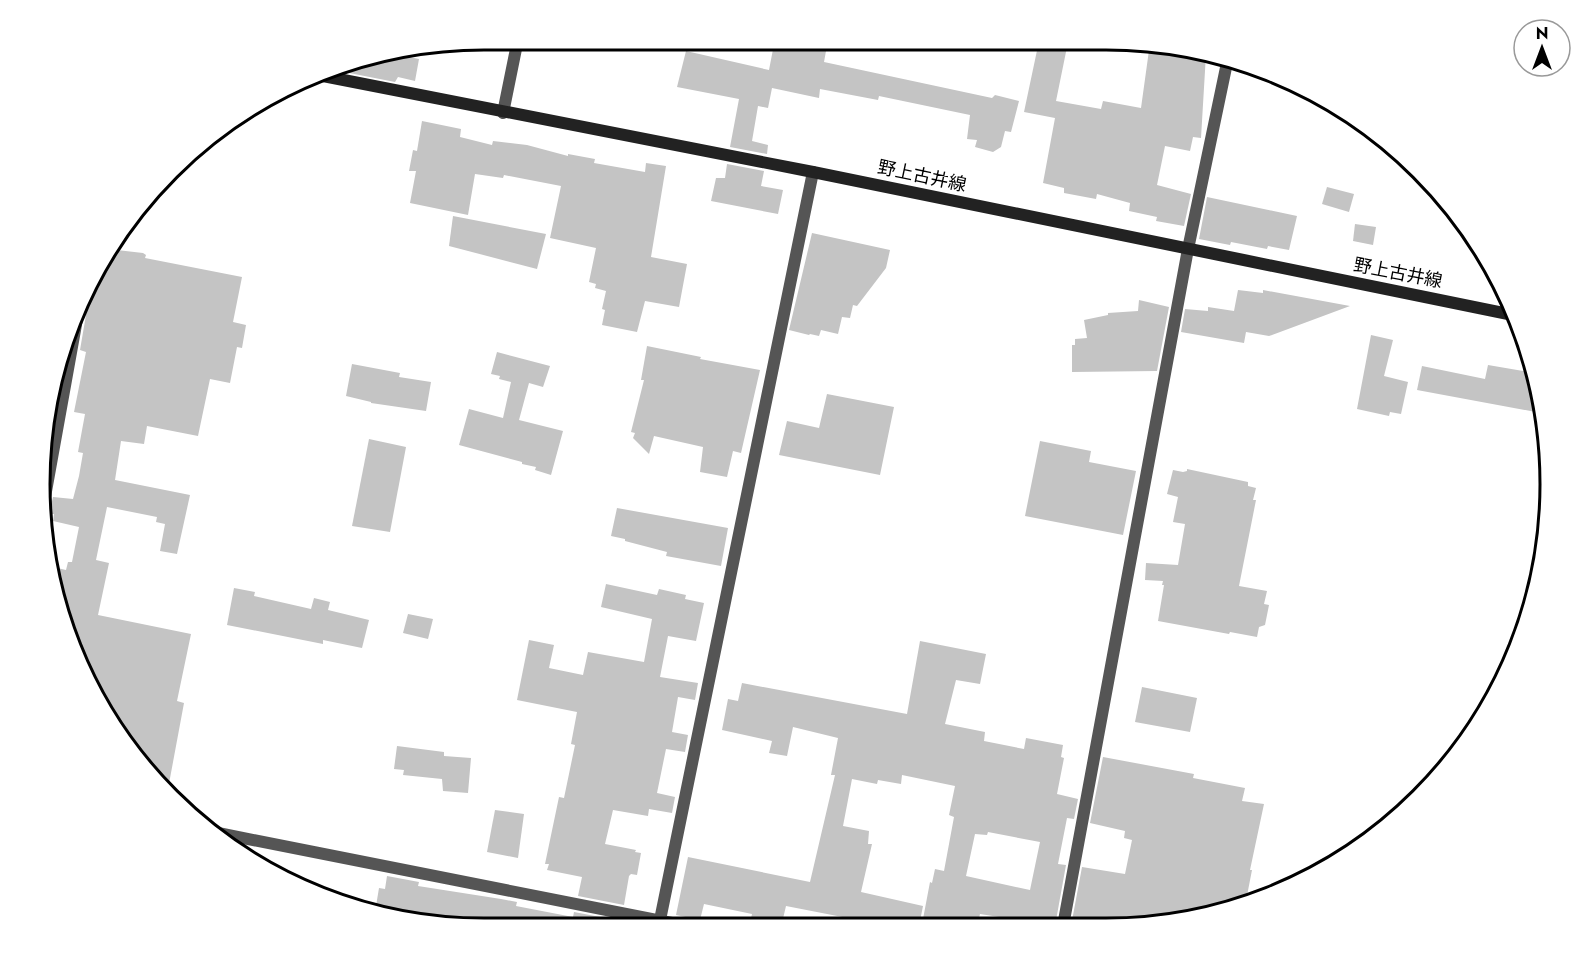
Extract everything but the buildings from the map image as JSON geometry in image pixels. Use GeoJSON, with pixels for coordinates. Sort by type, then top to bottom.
{"type":"FeatureCollection","features":[{"type":"Feature","properties":{"kind":"main road","name":"野上古井線"},"geometry":{"type":"LineString","coordinates":[[332,78],[813,172],[1505,313]]}},
{"type":"Feature","properties":{"kind":"street"},"geometry":{"type":"LineString","coordinates":[[503,113],[516,50]]}},
{"type":"Feature","properties":{"kind":"street"},"geometry":{"type":"LineString","coordinates":[[1064,918],[1188,249],[1226,67]]}},
{"type":"Feature","properties":{"kind":"street"},"geometry":{"type":"LineString","coordinates":[[662,918],[813,172]]}},
{"type":"Feature","properties":{"kind":"street"},"geometry":{"type":"LineString","coordinates":[[50,469],[72,347]]}},
{"type":"Feature","properties":{"kind":"street"},"geometry":{"type":"LineString","coordinates":[[228,835],[636,918]]}}]}
